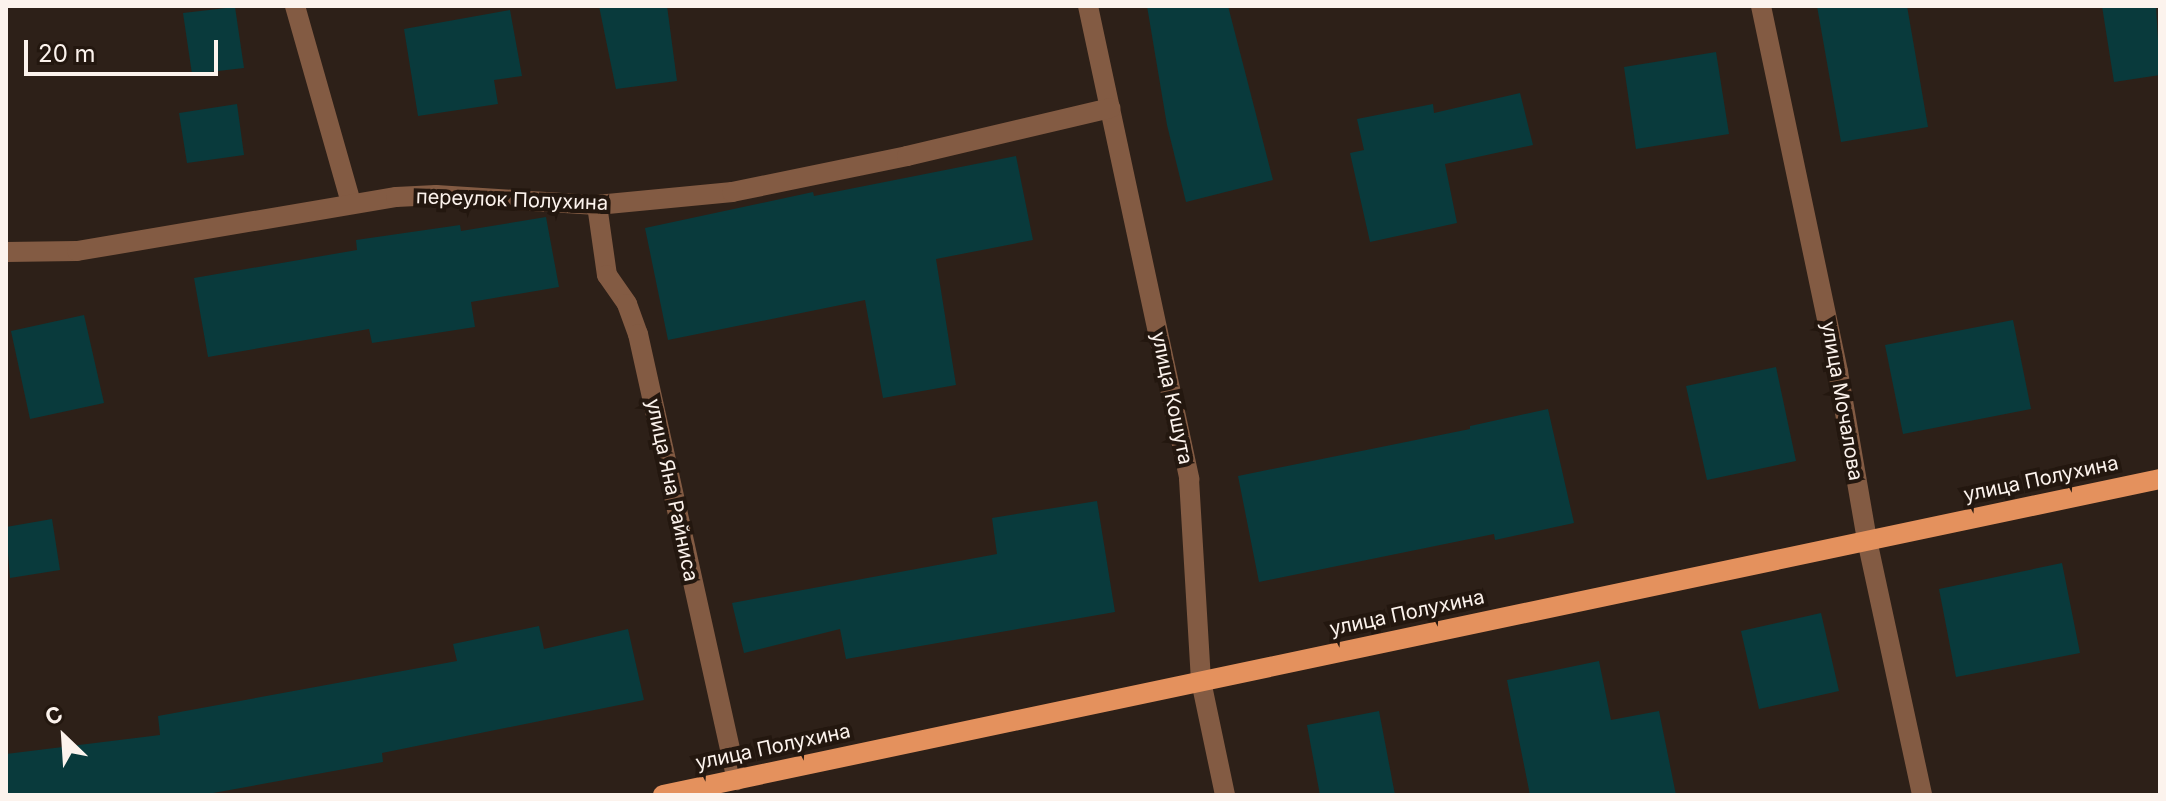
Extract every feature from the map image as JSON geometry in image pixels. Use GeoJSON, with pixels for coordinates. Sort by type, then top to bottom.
{"type":"FeatureCollection","features":[{"type":"Feature","properties":{"kind":"main road","name":"улица Полухина"},"geometry":{"type":"LineString","coordinates":[[663,795],[2160,479]]}},
{"type":"Feature","properties":{"kind":"street"},"geometry":{"type":"LineString","coordinates":[[295,6],[351,203]]}},
{"type":"Feature","properties":{"kind":"street","name":"улица Кошута"},"geometry":{"type":"LineString","coordinates":[[1088,6],[1189,479],[1201,681],[1225,795]]}},
{"type":"Feature","properties":{"kind":"street","name":"улица Мочалова"},"geometry":{"type":"LineString","coordinates":[[1761,6],[1838,372],[1867,540],[1922,795]]}},
{"type":"Feature","properties":{"kind":"street","name":"переулок Полухина"},"geometry":{"type":"LineString","coordinates":[[6,252],[77,251],[351,203],[436,195],[597,205],[732,192],[907,156],[1110,108]]}},
{"type":"Feature","properties":{"kind":"street","name":"улица Яна Райниса"},"geometry":{"type":"LineString","coordinates":[[597,205],[607,275],[627,304],[638,334],[737,780]]}},
{"type":"Feature","properties":{"kind":"building"},"geometry":{"type":"Polygon","coordinates":[[[599,6],[667,6],[677,81],[616,89],[599,6]]]}},
{"type":"Feature","properties":{"kind":"building"},"geometry":{"type":"Polygon","coordinates":[[[1147,6],[1228,6],[1273,180],[1186,202],[1167,125],[1147,6]]]}},
{"type":"Feature","properties":{"kind":"building"},"geometry":{"type":"Polygon","coordinates":[[[1817,6],[1907,6],[1928,127],[1841,142],[1817,6]]]}},
{"type":"Feature","properties":{"kind":"building"},"geometry":{"type":"Polygon","coordinates":[[[2102,6],[2156,6],[2160,75],[2114,82],[2102,6]]]}},
{"type":"Feature","properties":{"kind":"building"},"geometry":{"type":"Polygon","coordinates":[[[235,7],[244,68],[192,74],[183,13],[235,7]]]}},
{"type":"Feature","properties":{"kind":"building"},"geometry":{"type":"Polygon","coordinates":[[[510,10],[522,76],[494,80],[498,104],[418,116],[404,29],[510,10]]]}},
{"type":"Feature","properties":{"kind":"building"},"geometry":{"type":"Polygon","coordinates":[[[1716,52],[1729,134],[1636,149],[1624,67],[1716,52]]]}},
{"type":"Feature","properties":{"kind":"building"},"geometry":{"type":"Polygon","coordinates":[[[1520,93],[1533,145],[1445,164],[1457,223],[1370,242],[1350,153],[1364,150],[1357,119],[1433,104],[1434,113],[1520,93]]]}},
{"type":"Feature","properties":{"kind":"building"},"geometry":{"type":"Polygon","coordinates":[[[237,104],[244,155],[187,163],[179,113],[237,104]]]}},
{"type":"Feature","properties":{"kind":"building"},"geometry":{"type":"Polygon","coordinates":[[[1016,156],[1033,240],[936,259],[956,385],[883,398],[865,300],[668,340],[645,228],[813,192],[814,196],[1016,156]]]}},
{"type":"Feature","properties":{"kind":"building"},"geometry":{"type":"Polygon","coordinates":[[[546,217],[559,287],[471,302],[475,327],[372,343],[369,329],[208,357],[194,278],[357,250],[356,240],[460,225],[461,231],[546,217]]]}},
{"type":"Feature","properties":{"kind":"building"},"geometry":{"type":"Polygon","coordinates":[[[84,315],[104,403],[30,419],[11,331],[84,315]]]}},
{"type":"Feature","properties":{"kind":"building"},"geometry":{"type":"Polygon","coordinates":[[[2013,320],[2031,409],[1903,434],[1885,345],[2013,320]]]}},
{"type":"Feature","properties":{"kind":"building"},"geometry":{"type":"Polygon","coordinates":[[[1776,367],[1796,461],[1707,480],[1686,386],[1776,367]]]}},
{"type":"Feature","properties":{"kind":"building"},"geometry":{"type":"Polygon","coordinates":[[[1548,409],[1574,523],[1495,540],[1494,534],[1259,582],[1238,476],[1470,429],[1470,426],[1548,409]]]}},
{"type":"Feature","properties":{"kind":"building"},"geometry":{"type":"Polygon","coordinates":[[[1097,501],[1115,612],[846,659],[840,629],[744,653],[732,603],[997,554],[992,518],[1097,501]]]}},
{"type":"Feature","properties":{"kind":"building"},"geometry":{"type":"Polygon","coordinates":[[[52,519],[60,570],[10,578],[6,527],[52,519]]]}},
{"type":"Feature","properties":{"kind":"building"},"geometry":{"type":"Polygon","coordinates":[[[2062,563],[2080,653],[1956,677],[1939,589],[2062,563]]]}},
{"type":"Feature","properties":{"kind":"building"},"geometry":{"type":"Polygon","coordinates":[[[1821,613],[1839,691],[1759,709],[1741,631],[1821,613]]]}},
{"type":"Feature","properties":{"kind":"building"},"geometry":{"type":"Polygon","coordinates":[[[539,626],[544,649],[628,629],[644,700],[382,753],[383,762],[202,795],[6,795],[6,754],[160,735],[158,716],[457,661],[453,644],[539,626]]]}},
{"type":"Feature","properties":{"kind":"building"},"geometry":{"type":"Polygon","coordinates":[[[1599,661],[1611,720],[1659,711],[1676,795],[1530,795],[1507,680],[1599,661]]]}},
{"type":"Feature","properties":{"kind":"building"},"geometry":{"type":"Polygon","coordinates":[[[1379,711],[1395,795],[1320,795],[1307,725],[1379,711]]]}}]}
